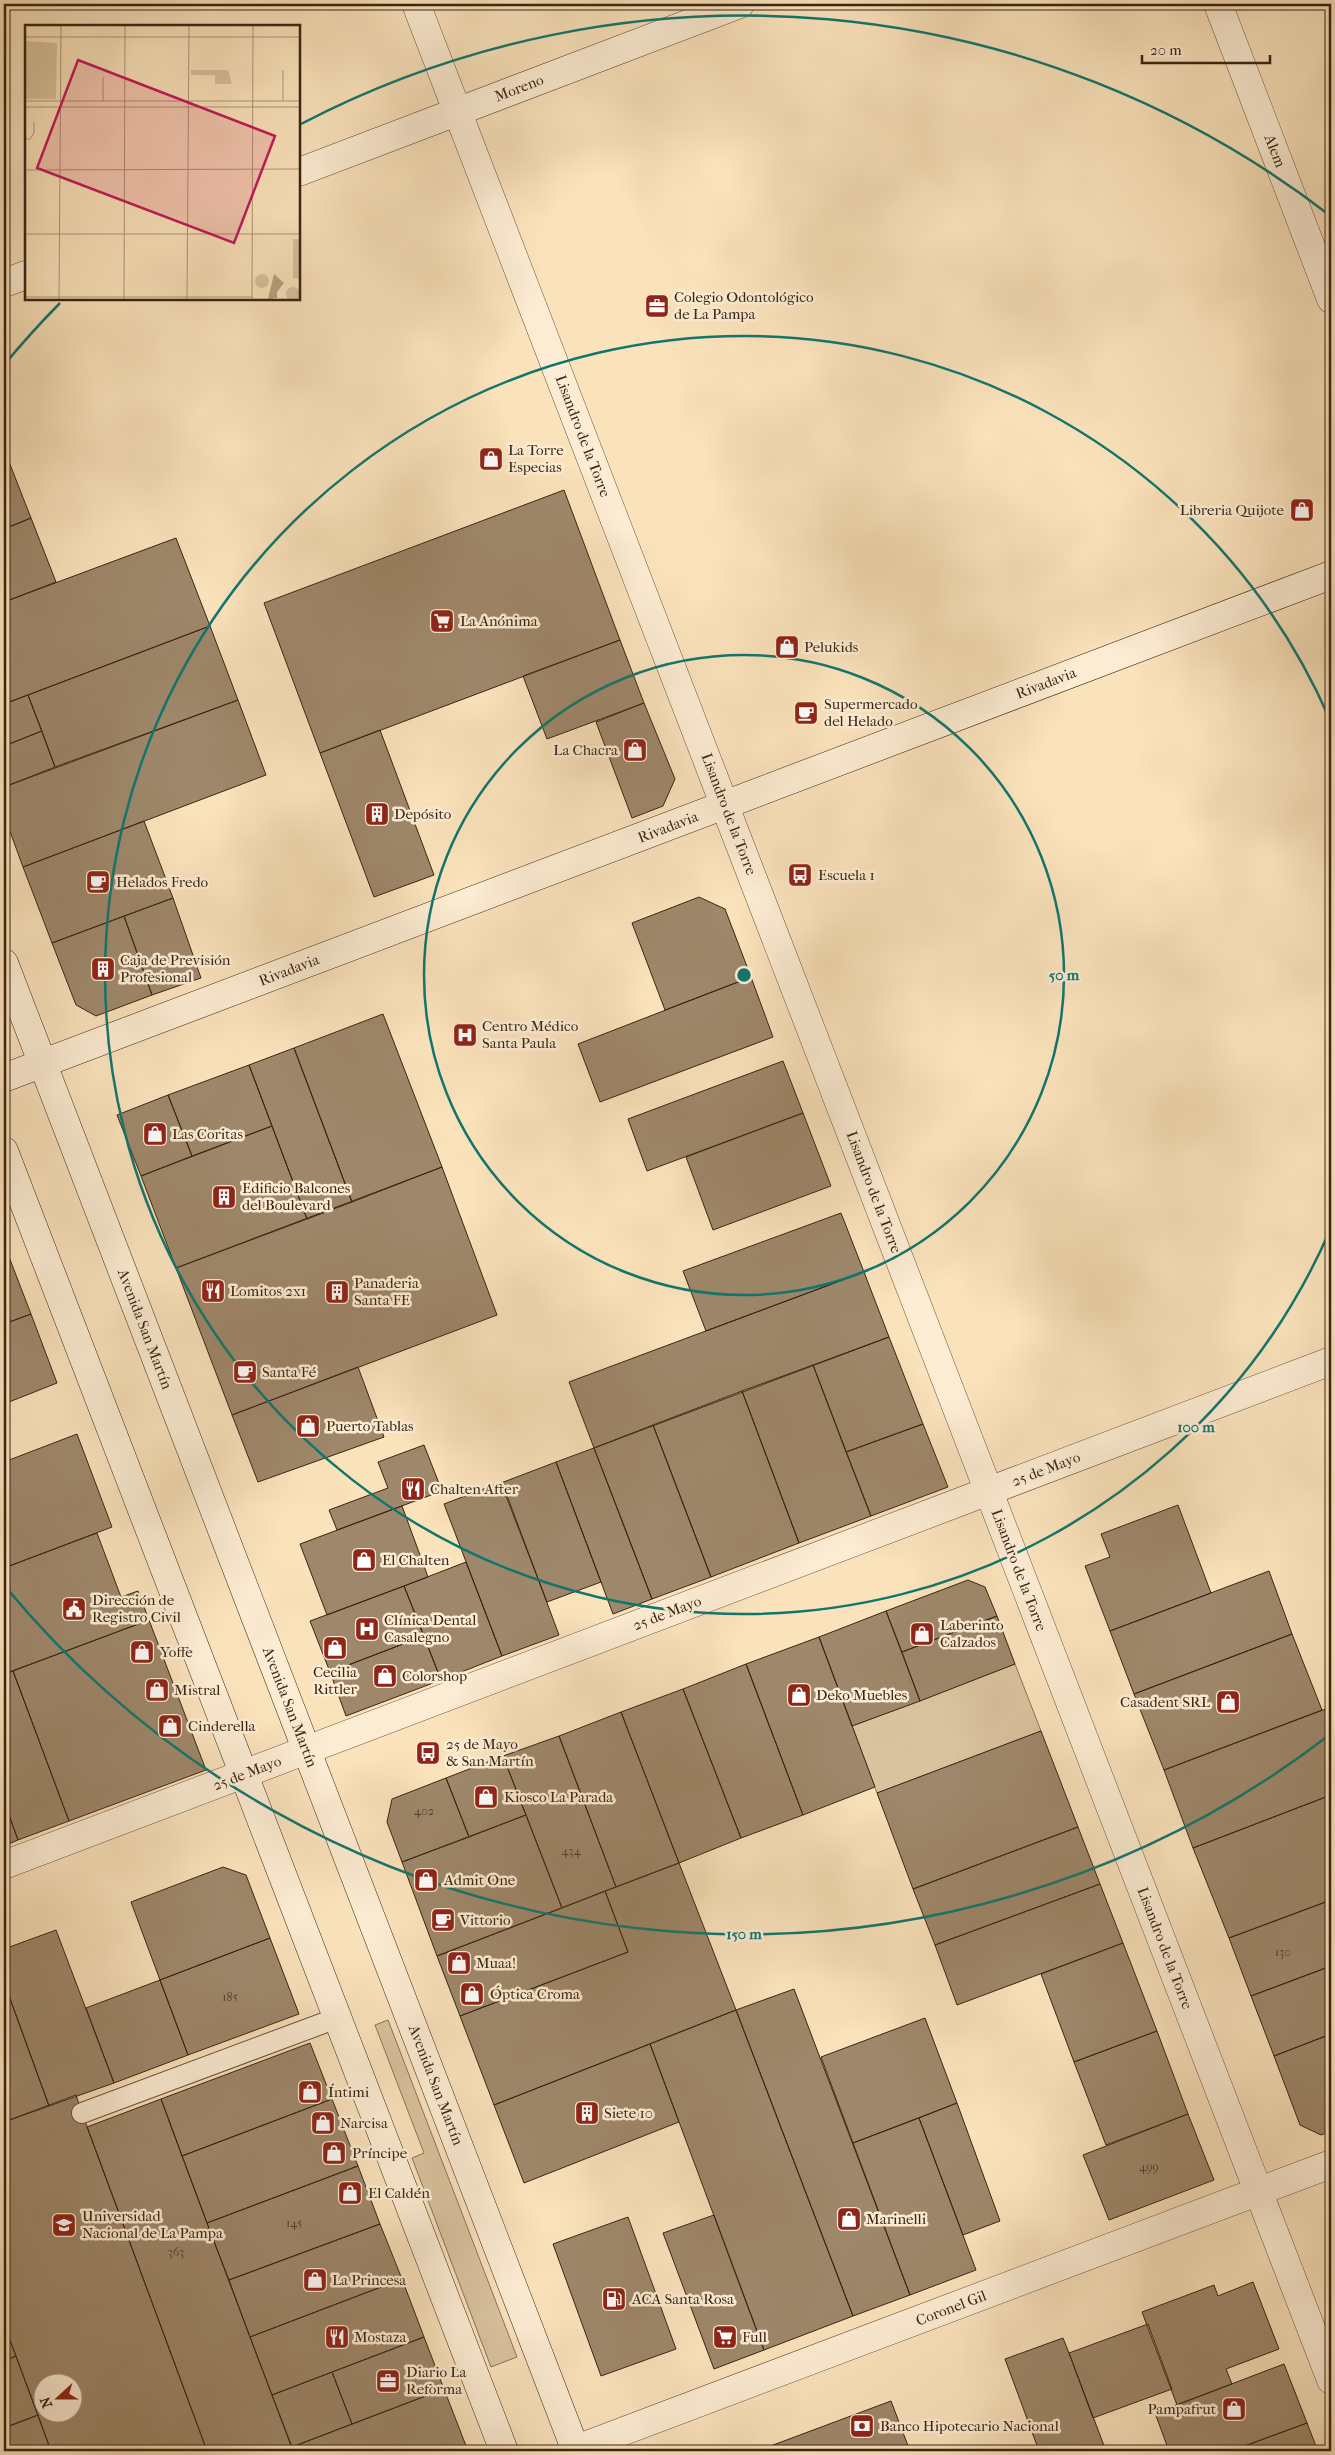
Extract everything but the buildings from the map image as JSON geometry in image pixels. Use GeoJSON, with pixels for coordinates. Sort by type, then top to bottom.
{"type":"FeatureCollection","features":[{"type":"Feature","properties":{"kind":"street","name":"Lisandro de la Torre"},"geometry":{"type":"LineString","coordinates":[[416,4],[1331,2380]]}},
{"type":"Feature","properties":{"kind":"street","name":"Moreno"},"geometry":{"type":"LineString","coordinates":[[300,172],[740,4]]}},
{"type":"Feature","properties":{"kind":"street","name":"Alem"},"geometry":{"type":"LineString","coordinates":[[1218,4],[1331,299]]}},
{"type":"Feature","properties":{"kind":"street"},"geometry":{"type":"LineString","coordinates":[[4,283],[25,275]]}},
{"type":"Feature","properties":{"kind":"street","name":"Rivadavia"},"geometry":{"type":"LineString","coordinates":[[4,1078],[1331,575]]}},
{"type":"Feature","properties":{"kind":"street","name":"Avenida San Martín"},"geometry":{"type":"LineString","coordinates":[[4,963],[574,2451]]}},
{"type":"Feature","properties":{"kind":"street"},"geometry":{"type":"LineString","coordinates":[[4,1151],[504,2451]]}},
{"type":"Feature","properties":{"kind":"street","name":"25 de Mayo"},"geometry":{"type":"LineString","coordinates":[[4,1865],[1331,1361]]}},
{"type":"Feature","properties":{"kind":"street","name":"Coronel Gil"},"geometry":{"type":"LineString","coordinates":[[574,2451],[1331,2164]]}},
{"type":"Feature","properties":{"kind":"lane"},"geometry":{"type":"LineString","coordinates":[[82,2113],[337,2018]]}},
{"type":"Feature","properties":{"kind":"shaded area"},"geometry":{"type":"Polygon","coordinates":[[[1015,1664],[1041,1731],[877,1793],[852,1726],[1015,1664]]]}},
{"type":"Feature","properties":{"kind":"shaded area"},"geometry":{"type":"Polygon","coordinates":[[[388,2020],[517,2357],[491,2367],[412,2158],[424,2153],[375,2025],[388,2020]]]}},
{"type":"Feature","properties":{"kind":"place","name":"Colegio Odontológico de La Pampa"},"geometry":{"type":"Point","coordinates":[657,306]}},
{"type":"Feature","properties":{"kind":"place","name":"La Torre Especias"},"geometry":{"type":"Point","coordinates":[491,459]}},
{"type":"Feature","properties":{"kind":"place","name":"Libreria Quijote"},"geometry":{"type":"Point","coordinates":[1302,510]}},
{"type":"Feature","properties":{"kind":"place","name":"La Anónima"},"geometry":{"type":"Point","coordinates":[442,621]}},
{"type":"Feature","properties":{"kind":"place","name":"Pelukids"},"geometry":{"type":"Point","coordinates":[787,647]}},
{"type":"Feature","properties":{"kind":"place","name":"Supermercado del Helado"},"geometry":{"type":"Point","coordinates":[806,713]}},
{"type":"Feature","properties":{"kind":"place","name":"La Chacra"},"geometry":{"type":"Point","coordinates":[635,750]}},
{"type":"Feature","properties":{"kind":"place","name":"Depósito"},"geometry":{"type":"Point","coordinates":[377,814]}},
{"type":"Feature","properties":{"kind":"place","name":"Escuela 1"},"geometry":{"type":"Point","coordinates":[800,875]}},
{"type":"Feature","properties":{"kind":"place","name":"Helados Fredo"},"geometry":{"type":"Point","coordinates":[98,882]}},
{"type":"Feature","properties":{"kind":"place","name":"Caja de Previsión Profesional"},"geometry":{"type":"Point","coordinates":[103,969]}},
{"type":"Feature","properties":{"kind":"place","name":"Centro Médico Santa Paula"},"geometry":{"type":"Point","coordinates":[465,1035]}},
{"type":"Feature","properties":{"kind":"place","name":"Las Coritas"},"geometry":{"type":"Point","coordinates":[155,1134]}},
{"type":"Feature","properties":{"kind":"place","name":"Edificio Balcones del Boulevard"},"geometry":{"type":"Point","coordinates":[224,1197]}},
{"type":"Feature","properties":{"kind":"place","name":"Lomitos 2x1"},"geometry":{"type":"Point","coordinates":[213,1291]}},
{"type":"Feature","properties":{"kind":"place","name":"Panaderia Santa FE"},"geometry":{"type":"Point","coordinates":[337,1292]}},
{"type":"Feature","properties":{"kind":"place","name":"Santa Fé"},"geometry":{"type":"Point","coordinates":[245,1372]}},
{"type":"Feature","properties":{"kind":"place","name":"Puerto Tablas"},"geometry":{"type":"Point","coordinates":[308,1426]}},
{"type":"Feature","properties":{"kind":"place","name":"Chalten After"},"geometry":{"type":"Point","coordinates":[413,1489]}},
{"type":"Feature","properties":{"kind":"place","name":"El Chalten"},"geometry":{"type":"Point","coordinates":[364,1560]}},
{"type":"Feature","properties":{"kind":"place","name":"Dirección de Registro Civil"},"geometry":{"type":"Point","coordinates":[74,1609]}},
{"type":"Feature","properties":{"kind":"place","name":"Clínica Dental Casalegno"},"geometry":{"type":"Point","coordinates":[367,1629]}},
{"type":"Feature","properties":{"kind":"place","name":"Laberinto Calzados"},"geometry":{"type":"Point","coordinates":[922,1634]}},
{"type":"Feature","properties":{"kind":"place","name":"Cecilia Rittler"},"geometry":{"type":"Point","coordinates":[335,1648]}},
{"type":"Feature","properties":{"kind":"place","name":"Yoffe"},"geometry":{"type":"Point","coordinates":[142,1652]}},
{"type":"Feature","properties":{"kind":"place","name":"Colorshop"},"geometry":{"type":"Point","coordinates":[385,1676]}},
{"type":"Feature","properties":{"kind":"place","name":"Mistral"},"geometry":{"type":"Point","coordinates":[157,1690]}},
{"type":"Feature","properties":{"kind":"place","name":"Deko Muebles"},"geometry":{"type":"Point","coordinates":[799,1695]}},
{"type":"Feature","properties":{"kind":"place","name":"Casadent SRL"},"geometry":{"type":"Point","coordinates":[1228,1702]}},
{"type":"Feature","properties":{"kind":"place","name":"Cinderella"},"geometry":{"type":"Point","coordinates":[170,1726]}},
{"type":"Feature","properties":{"kind":"place","name":"25 de Mayo & San Martín"},"geometry":{"type":"Point","coordinates":[428,1753]}},
{"type":"Feature","properties":{"kind":"place","name":"Kiosco La Parada"},"geometry":{"type":"Point","coordinates":[486,1797]}},
{"type":"Feature","properties":{"kind":"place","name":"Admit One"},"geometry":{"type":"Point","coordinates":[426,1880]}},
{"type":"Feature","properties":{"kind":"place","name":"Vittorio"},"geometry":{"type":"Point","coordinates":[443,1920]}},
{"type":"Feature","properties":{"kind":"place","name":"Muaa!"},"geometry":{"type":"Point","coordinates":[459,1963]}},
{"type":"Feature","properties":{"kind":"place","name":"Óptica Croma"},"geometry":{"type":"Point","coordinates":[472,1994]}},
{"type":"Feature","properties":{"kind":"place","name":"Íntimi"},"geometry":{"type":"Point","coordinates":[310,2092]}},
{"type":"Feature","properties":{"kind":"place","name":"Siete 10"},"geometry":{"type":"Point","coordinates":[587,2113]}},
{"type":"Feature","properties":{"kind":"place","name":"Narcisa"},"geometry":{"type":"Point","coordinates":[323,2123]}},
{"type":"Feature","properties":{"kind":"place","name":"Príncipe"},"geometry":{"type":"Point","coordinates":[334,2153]}},
{"type":"Feature","properties":{"kind":"place","name":"El Caldén"},"geometry":{"type":"Point","coordinates":[350,2193]}},
{"type":"Feature","properties":{"kind":"place","name":"Marinelli"},"geometry":{"type":"Point","coordinates":[849,2219]}},
{"type":"Feature","properties":{"kind":"place","name":"Universidad Nacional de La Pampa"},"geometry":{"type":"Point","coordinates":[64,2225]}},
{"type":"Feature","properties":{"kind":"place","name":"La Princesa"},"geometry":{"type":"Point","coordinates":[315,2280]}},
{"type":"Feature","properties":{"kind":"place","name":"ACA Santa Rosa"},"geometry":{"type":"Point","coordinates":[614,2299]}},
{"type":"Feature","properties":{"kind":"place","name":"Mostaza"},"geometry":{"type":"Point","coordinates":[337,2337]}},
{"type":"Feature","properties":{"kind":"place","name":"Full"},"geometry":{"type":"Point","coordinates":[725,2337]}},
{"type":"Feature","properties":{"kind":"place","name":"Diario La Reforma"},"geometry":{"type":"Point","coordinates":[388,2381]}},
{"type":"Feature","properties":{"kind":"place","name":"Pampafrut"},"geometry":{"type":"Point","coordinates":[1234,2409]}},
{"type":"Feature","properties":{"kind":"place","name":"Banco Hipotecario Nacional"},"geometry":{"type":"Point","coordinates":[862,2426]}}]}
